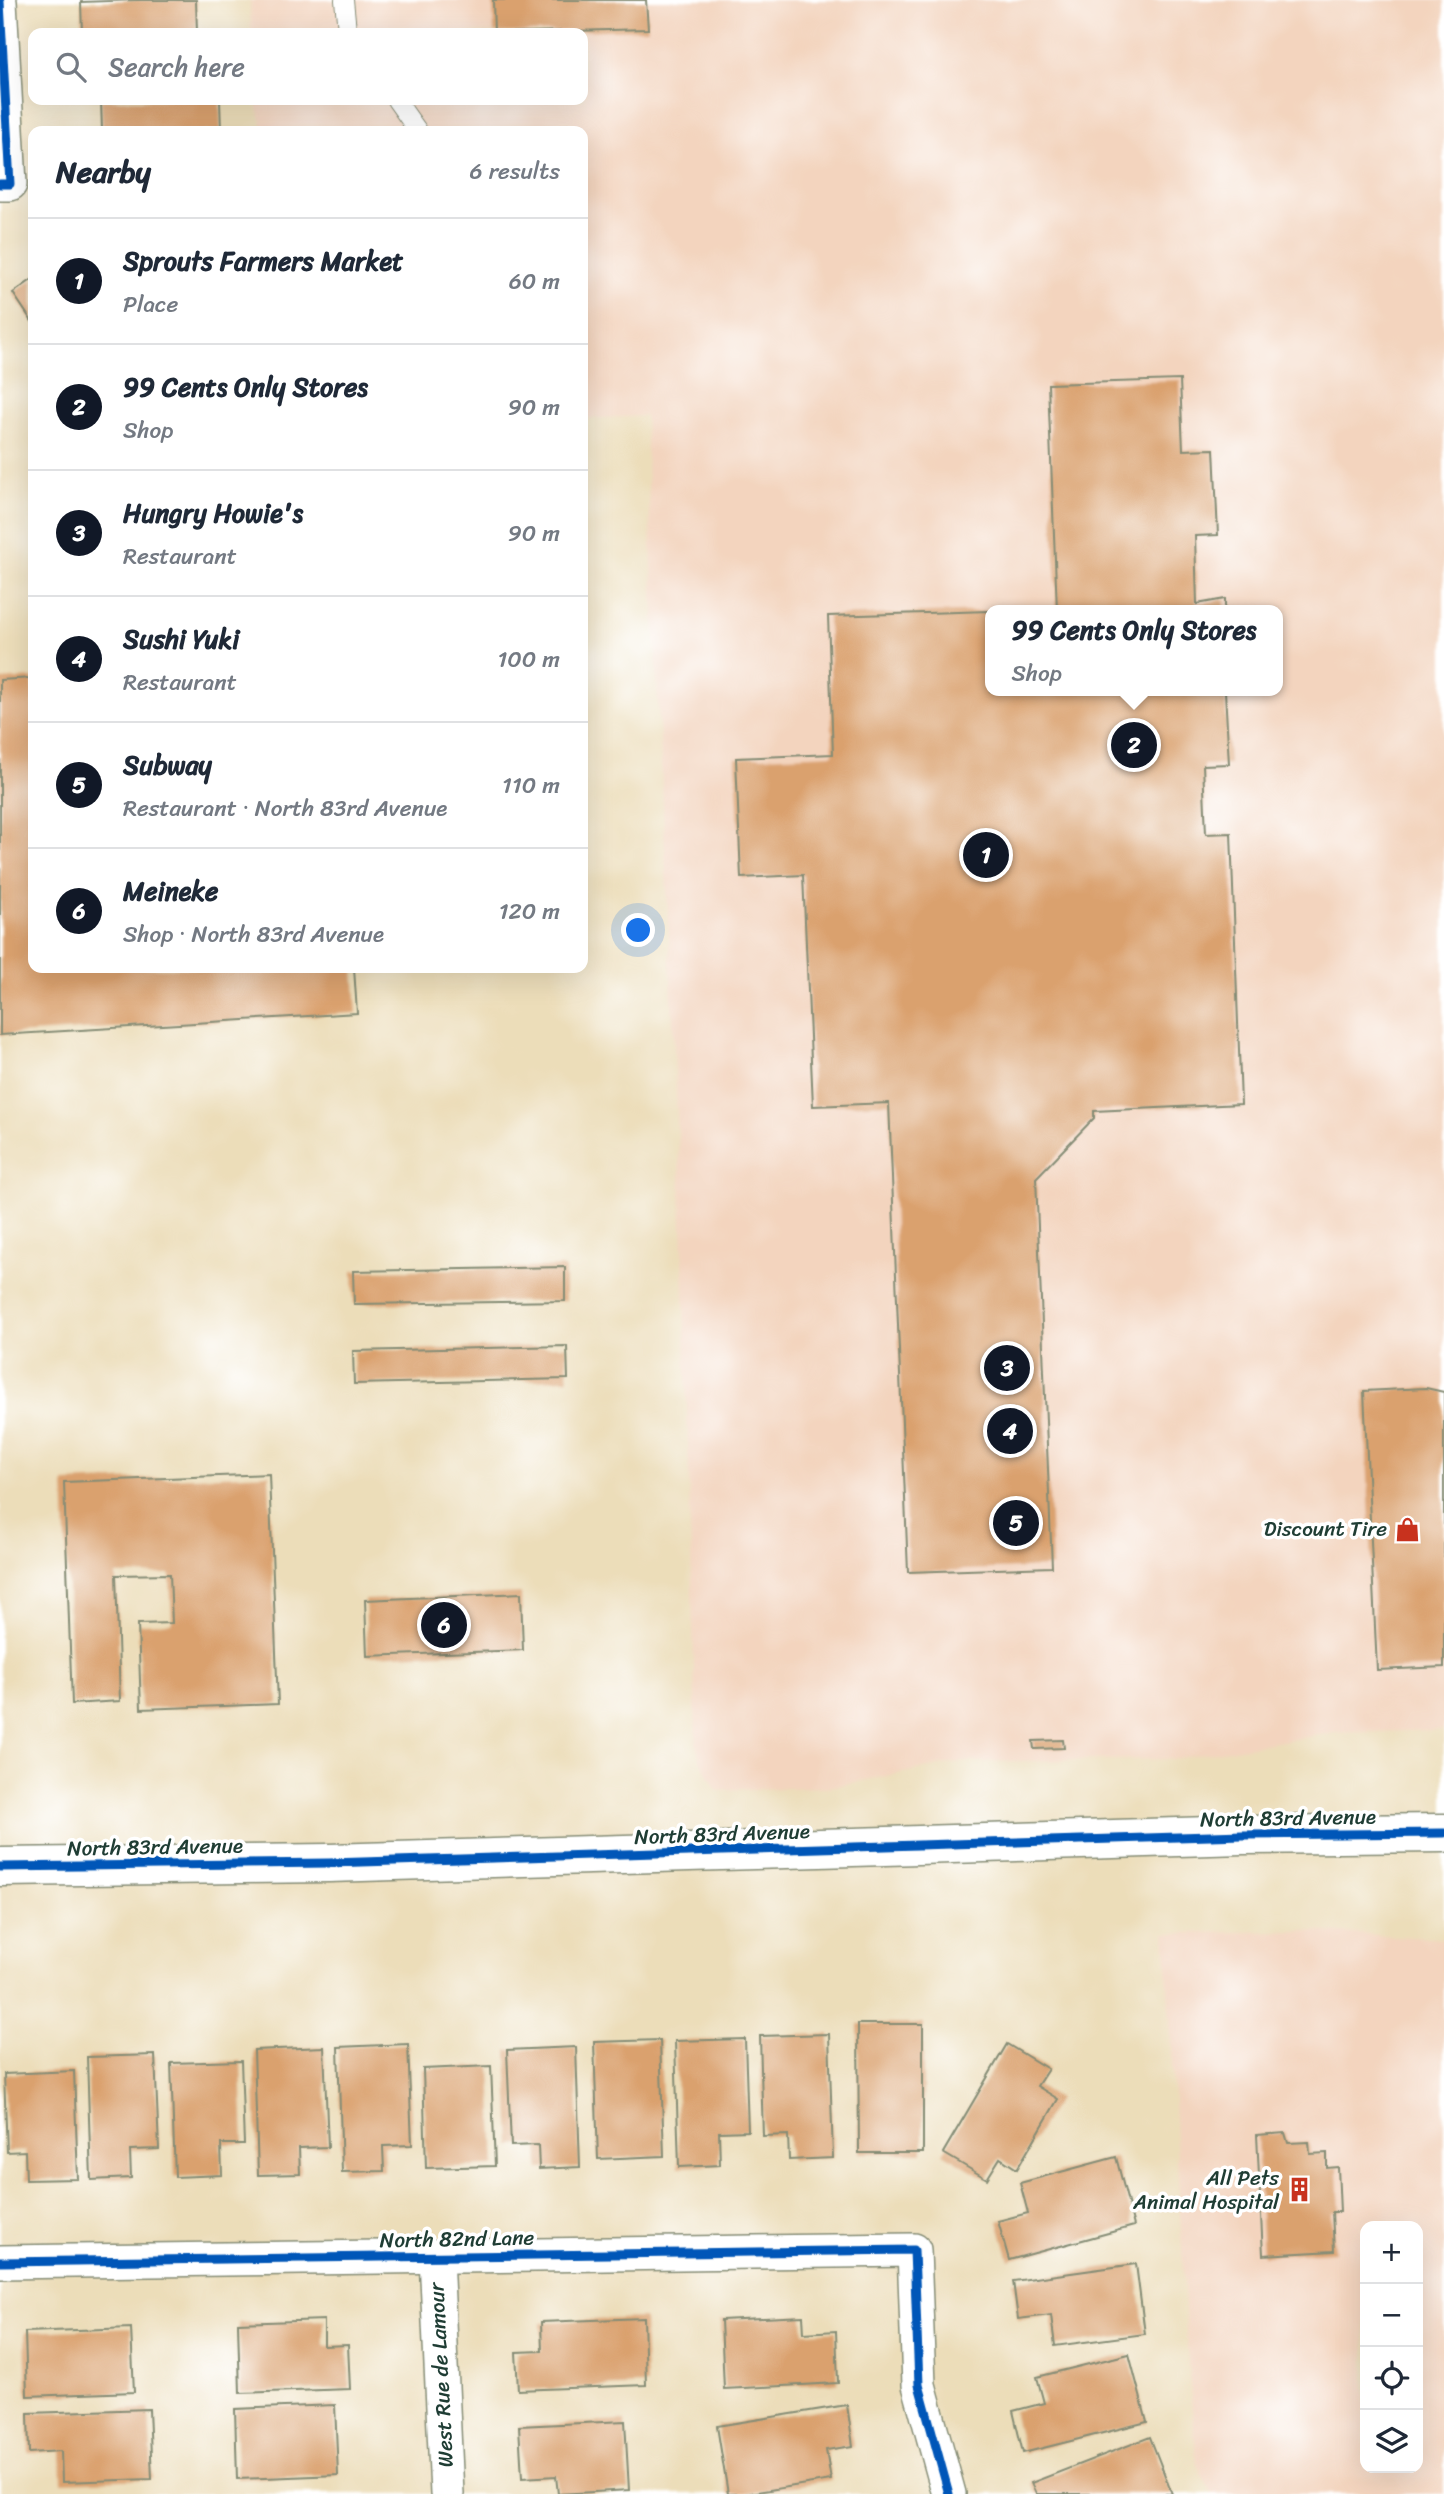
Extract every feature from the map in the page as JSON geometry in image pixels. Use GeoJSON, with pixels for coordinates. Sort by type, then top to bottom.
{"type":"FeatureCollection","features":[{"type":"Feature","properties":{"kind":"main road","name":"North 83rd Avenue"},"geometry":{"type":"LineString","coordinates":[[0,1867],[330,1863],[1243,1835],[1444,1833]]}},
{"type":"Feature","properties":{"kind":"street"},"geometry":{"type":"LineString","coordinates":[[0,2],[5,184]]}},
{"type":"Feature","properties":{"kind":"street","name":"North 82nd Lane"},"geometry":{"type":"LineString","coordinates":[[0,2262],[914,2250],[919,2385],[949,2494]]}},
{"type":"Feature","properties":{"kind":"street","name":"West Rue de Lamour"},"geometry":{"type":"LineString","coordinates":[[436,2257],[447,2494]]}},
{"type":"Feature","properties":{"kind":"lane"},"geometry":{"type":"LineString","coordinates":[[344,0],[347,28]]}},
{"type":"Feature","properties":{"kind":"lane"},"geometry":{"type":"LineString","coordinates":[[400,105],[414,126]]}},
{"type":"Feature","properties":{"kind":"shaded area"},"geometry":{"type":"Polygon","coordinates":[[[250,0],[1444,0],[1444,1730],[1332,1733],[1173,1759],[960,1762],[829,1787],[717,1790],[700,1760],[696,1741],[682,1222],[645,416],[588,419],[588,126],[263,126],[257,105],[588,105],[588,28],[251,28],[250,0]]]}},
{"type":"Feature","properties":{"kind":"shaded area"},"geometry":{"type":"Polygon","coordinates":[[[1310,1931],[1444,1939],[1444,2494],[1212,2494],[1197,2465],[1188,2364],[1165,1933],[1310,1931]]]}},
{"type":"Feature","properties":{"kind":"building"},"geometry":{"type":"Polygon","coordinates":[[[196,0],[197,28],[82,28],[81,2],[196,0]]]}},
{"type":"Feature","properties":{"kind":"building"},"geometry":{"type":"Polygon","coordinates":[[[493,0],[646,0],[648,29],[494,28],[493,0]]]}},
{"type":"Feature","properties":{"kind":"building"},"geometry":{"type":"Polygon","coordinates":[[[101,105],[220,105],[221,126],[102,126],[101,105]]]}},
{"type":"Feature","properties":{"kind":"building"},"geometry":{"type":"Polygon","coordinates":[[[28,282],[28,316],[13,293],[28,282]]]}},
{"type":"Feature","properties":{"kind":"building"},"geometry":{"type":"Polygon","coordinates":[[[1180,380],[1183,450],[1214,449],[1218,535],[1195,536],[1197,604],[1225,599],[1225,605],[1057,605],[1048,384],[1180,380]]]}},
{"type":"Feature","properties":{"kind":"building"},"geometry":{"type":"Polygon","coordinates":[[[985,611],[985,696],[1225,696],[1229,764],[1203,765],[1206,834],[1231,833],[1241,1104],[1094,1111],[1094,1118],[1036,1178],[1052,1567],[908,1572],[889,1103],[813,1106],[803,875],[741,878],[736,758],[833,754],[828,616],[985,611]]]}},
{"type":"Feature","properties":{"kind":"building"},"geometry":{"type":"Polygon","coordinates":[[[28,678],[28,973],[354,973],[357,1013],[0,1035],[0,680],[28,678]]]}},
{"type":"Feature","properties":{"kind":"building"},"geometry":{"type":"Polygon","coordinates":[[[565,1267],[565,1301],[354,1304],[353,1271],[565,1267]]]}},
{"type":"Feature","properties":{"kind":"building"},"geometry":{"type":"Polygon","coordinates":[[[567,1346],[568,1379],[354,1384],[353,1351],[567,1346]]]}},
{"type":"Feature","properties":{"kind":"building","name":"Discount Tire"},"geometry":{"type":"Polygon","coordinates":[[[1426,1388],[1444,1392],[1444,1667],[1377,1670],[1364,1391],[1426,1388]]]}},
{"type":"Feature","properties":{"kind":"building"},"geometry":{"type":"Polygon","coordinates":[[[269,1474],[278,1704],[141,1709],[138,1624],[172,1623],[170,1574],[116,1575],[120,1701],[72,1704],[64,1482],[269,1474]]]}},
{"type":"Feature","properties":{"kind":"building"},"geometry":{"type":"Polygon","coordinates":[[[521,1593],[523,1650],[367,1656],[365,1600],[521,1593]]]}},
{"type":"Feature","properties":{"kind":"building"},"geometry":{"type":"Polygon","coordinates":[[[1063,1740],[1064,1748],[1034,1749],[1033,1741],[1063,1740]]]}},
{"type":"Feature","properties":{"kind":"building"},"geometry":{"type":"Polygon","coordinates":[[[858,2024],[923,2024],[923,2153],[859,2153],[858,2024]]]}},
{"type":"Feature","properties":{"kind":"building"},"geometry":{"type":"Polygon","coordinates":[[[829,2034],[833,2158],[789,2160],[788,2135],[763,2136],[760,2036],[829,2034]]]}},
{"type":"Feature","properties":{"kind":"building"},"geometry":{"type":"Polygon","coordinates":[[[745,2039],[748,2131],[719,2132],[720,2165],[679,2167],[675,2041],[745,2039]]]}},
{"type":"Feature","properties":{"kind":"building"},"geometry":{"type":"Polygon","coordinates":[[[660,2040],[664,2156],[598,2159],[594,2042],[660,2040]]]}},
{"type":"Feature","properties":{"kind":"building"},"geometry":{"type":"Polygon","coordinates":[[[408,2044],[412,2145],[383,2146],[384,2171],[342,2172],[338,2047],[408,2044]]]}},
{"type":"Feature","properties":{"kind":"building"},"geometry":{"type":"Polygon","coordinates":[[[1007,2044],[1048,2069],[1037,2086],[1058,2099],[1017,2169],[1000,2158],[987,2179],[943,2153],[1007,2044]]]}},
{"type":"Feature","properties":{"kind":"building"},"geometry":{"type":"Polygon","coordinates":[[[324,2047],[328,2147],[299,2148],[300,2174],[258,2175],[254,2050],[324,2047]]]}},
{"type":"Feature","properties":{"kind":"building"},"geometry":{"type":"Polygon","coordinates":[[[576,2047],[580,2167],[539,2169],[538,2145],[511,2146],[507,2050],[576,2047]]]}},
{"type":"Feature","properties":{"kind":"building"},"geometry":{"type":"Polygon","coordinates":[[[155,2055],[159,2149],[130,2150],[131,2178],[91,2180],[87,2057],[155,2055]]]}},
{"type":"Feature","properties":{"kind":"building"},"geometry":{"type":"Polygon","coordinates":[[[241,2061],[244,2144],[221,2144],[222,2175],[175,2177],[171,2063],[241,2061]]]}},
{"type":"Feature","properties":{"kind":"building"},"geometry":{"type":"Polygon","coordinates":[[[491,2066],[495,2166],[426,2168],[423,2069],[491,2066]]]}},
{"type":"Feature","properties":{"kind":"building"},"geometry":{"type":"Polygon","coordinates":[[[74,2071],[78,2179],[26,2180],[25,2151],[7,2152],[4,2074],[74,2071]]]}},
{"type":"Feature","properties":{"kind":"building","name":"All Pets Animal Hospital"},"geometry":{"type":"Polygon","coordinates":[[[1285,2133],[1288,2143],[1309,2142],[1310,2154],[1327,2153],[1327,2168],[1338,2167],[1340,2212],[1332,2212],[1334,2251],[1263,2255],[1257,2135],[1285,2133]]]}},
{"type":"Feature","properties":{"kind":"building"},"geometry":{"type":"Polygon","coordinates":[[[1116,2157],[1134,2226],[1009,2260],[998,2221],[1028,2213],[1020,2183],[1116,2157]]]}},
{"type":"Feature","properties":{"kind":"building"},"geometry":{"type":"Polygon","coordinates":[[[1136,2264],[1145,2334],[1055,2346],[1051,2315],[1018,2319],[1013,2281],[1136,2264]]]}},
{"type":"Feature","properties":{"kind":"building"},"geometry":{"type":"Polygon","coordinates":[[[803,2316],[804,2333],[836,2331],[838,2383],[724,2389],[721,2320],[803,2316]]]}},
{"type":"Feature","properties":{"kind":"building"},"geometry":{"type":"Polygon","coordinates":[[[644,2318],[646,2385],[518,2390],[516,2352],[542,2351],[541,2322],[644,2318]]]}},
{"type":"Feature","properties":{"kind":"building"},"geometry":{"type":"Polygon","coordinates":[[[324,2320],[324,2346],[348,2345],[350,2389],[240,2393],[238,2323],[324,2320]]]}},
{"type":"Feature","properties":{"kind":"building"},"geometry":{"type":"Polygon","coordinates":[[[131,2328],[134,2392],[27,2396],[25,2332],[131,2328]]]}},
{"type":"Feature","properties":{"kind":"building"},"geometry":{"type":"Polygon","coordinates":[[[1129,2354],[1147,2422],[1023,2453],[1013,2411],[1044,2403],[1037,2377],[1129,2354]]]}},
{"type":"Feature","properties":{"kind":"building"},"geometry":{"type":"Polygon","coordinates":[[[335,2405],[338,2475],[237,2479],[235,2409],[335,2405]]]}},
{"type":"Feature","properties":{"kind":"building"},"geometry":{"type":"Polygon","coordinates":[[[847,2405],[853,2446],[826,2450],[831,2480],[745,2494],[728,2494],[717,2426],[847,2405]]]}},
{"type":"Feature","properties":{"kind":"building"},"geometry":{"type":"Polygon","coordinates":[[[149,2409],[152,2479],[62,2482],[61,2451],[29,2453],[28,2413],[149,2409]]]}},
{"type":"Feature","properties":{"kind":"building"},"geometry":{"type":"Polygon","coordinates":[[[625,2421],[629,2490],[558,2494],[556,2476],[522,2478],[519,2426],[625,2421]]]}},
{"type":"Feature","properties":{"kind":"building"},"geometry":{"type":"Polygon","coordinates":[[[1150,2437],[1172,2494],[1036,2494],[1031,2483],[1150,2437]]]}},
{"type":"Feature","properties":{"kind":"cycle path"},"geometry":{"type":"LineString","coordinates":[[0,2],[10,184],[0,184]]}},
{"type":"Feature","properties":{"kind":"cycle path"},"geometry":{"type":"LineString","coordinates":[[0,1867],[329,1863],[1243,1835],[1444,1833]]}},
{"type":"Feature","properties":{"kind":"cycle path"},"geometry":{"type":"LineString","coordinates":[[0,2262],[914,2250],[919,2385],[949,2494]]}},
{"type":"Feature","properties":{"kind":"place","name":"99 Cents Only Stores"},"geometry":{"type":"Point","coordinates":[1134,745]}},
{"type":"Feature","properties":{"kind":"place","name":"Sprouts Farmers Market"},"geometry":{"type":"Point","coordinates":[986,855]}},
{"type":"Feature","properties":{"kind":"place","name":"Hungry Howie's"},"geometry":{"type":"Point","coordinates":[1007,1368]}},
{"type":"Feature","properties":{"kind":"place","name":"Sushi Yuki"},"geometry":{"type":"Point","coordinates":[1010,1431]}},
{"type":"Feature","properties":{"kind":"place","name":"Subway"},"geometry":{"type":"Point","coordinates":[1016,1523]}},
{"type":"Feature","properties":{"kind":"place","name":"Discount Tire"},"geometry":{"type":"Point","coordinates":[1407,1529]}},
{"type":"Feature","properties":{"kind":"place","name":"Meineke"},"geometry":{"type":"Point","coordinates":[444,1625]}},
{"type":"Feature","properties":{"kind":"place","name":"All Pets Animal Hospital"},"geometry":{"type":"Point","coordinates":[1299,2190]}}]}
